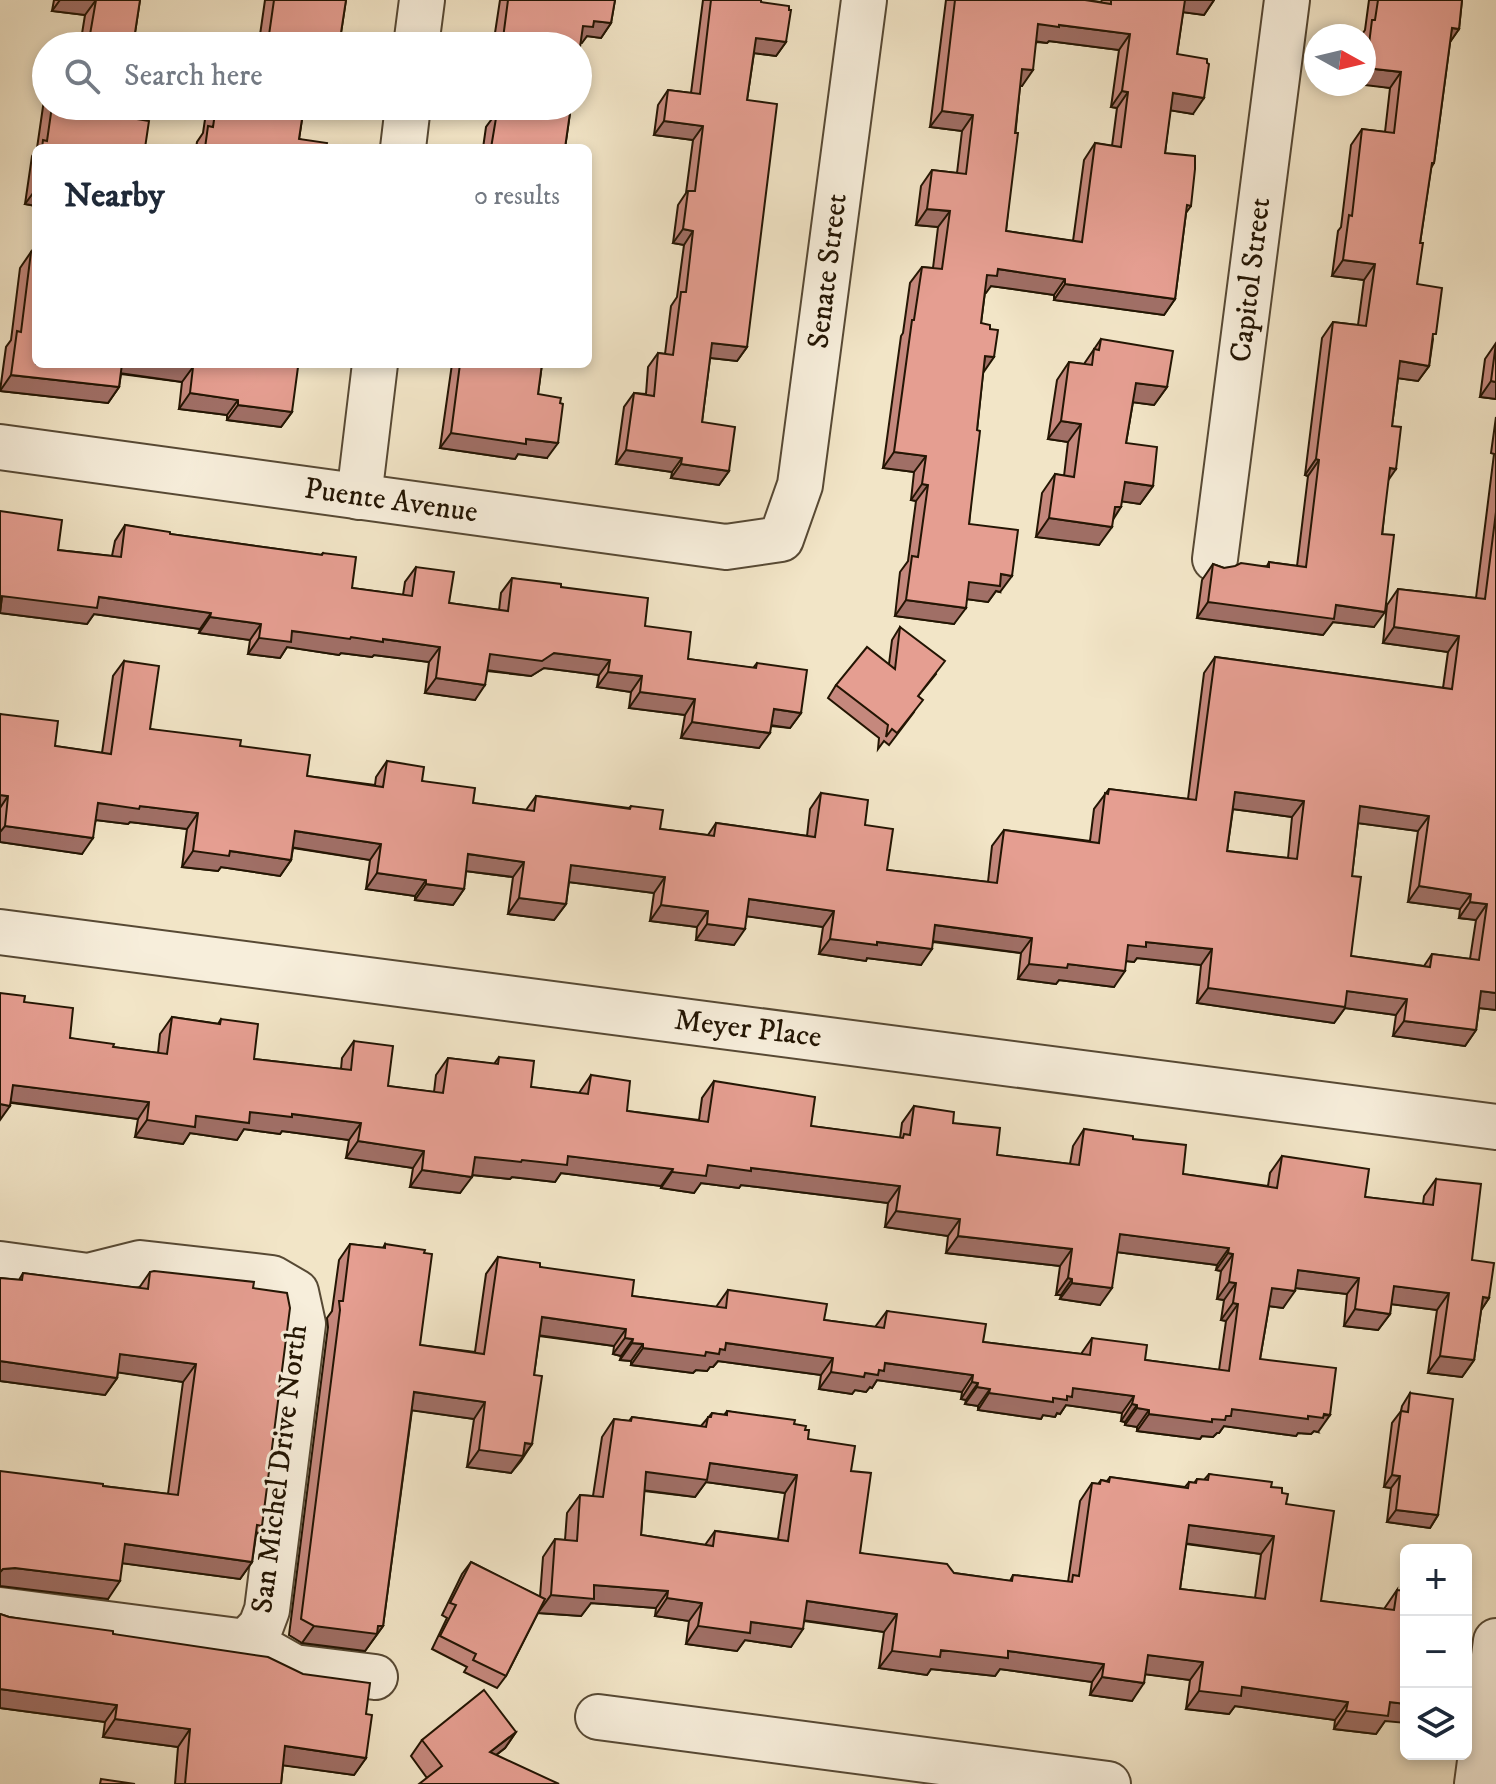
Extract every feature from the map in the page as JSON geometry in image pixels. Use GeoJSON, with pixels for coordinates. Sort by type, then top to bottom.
{"type":"FeatureCollection","features":[{"type":"Feature","properties":{"kind":"street"},"geometry":{"type":"LineString","coordinates":[[418,32],[422,0]]}},
{"type":"Feature","properties":{"kind":"street","name":"Senate Street"},"geometry":{"type":"LineString","coordinates":[[781,539],[800,485],[864,0]]}},
{"type":"Feature","properties":{"kind":"street","name":"Capitol Street"},"geometry":{"type":"LineString","coordinates":[[1215,559],[1287,0]]}},
{"type":"Feature","properties":{"kind":"street"},"geometry":{"type":"LineString","coordinates":[[403,144],[406,120]]}},
{"type":"Feature","properties":{"kind":"street"},"geometry":{"type":"LineString","coordinates":[[359,497],[375,368]]}},
{"type":"Feature","properties":{"kind":"street","name":"Puente Avenue"},"geometry":{"type":"LineString","coordinates":[[0,447],[726,547],[781,539]]}},
{"type":"Feature","properties":{"kind":"street","name":"Meyer Place"},"geometry":{"type":"LineString","coordinates":[[0,932],[1496,1127]]}},
{"type":"Feature","properties":{"kind":"street","name":"San Michel Drive North"},"geometry":{"type":"LineString","coordinates":[[0,1264],[88,1276],[140,1263],[272,1278],[296,1292],[303,1324],[267,1610],[261,1626],[246,1642]]}},
{"type":"Feature","properties":{"kind":"street"},"geometry":{"type":"LineString","coordinates":[[0,1610],[246,1642],[294,1667],[375,1677]]}},
{"type":"Feature","properties":{"kind":"street"},"geometry":{"type":"LineString","coordinates":[[1477,1784],[1496,1641]]}},
{"type":"Feature","properties":{"kind":"street"},"geometry":{"type":"LineString","coordinates":[[598,1717],[1108,1784]]}},
{"type":"Feature","properties":{"kind":"building"},"geometry":{"type":"Polygon","coordinates":[[[96,0],[140,0],[135,32],[90,32],[96,0]]]}},
{"type":"Feature","properties":{"kind":"building"},"geometry":{"type":"Polygon","coordinates":[[[274,0],[346,0],[341,32],[269,32],[274,0]]]}},
{"type":"Feature","properties":{"kind":"building"},"geometry":{"type":"Polygon","coordinates":[[[508,0],[615,0],[611,23],[594,21],[593,27],[583,26],[582,32],[504,32],[508,0]]]}},
{"type":"Feature","properties":{"kind":"building"},"geometry":{"type":"Polygon","coordinates":[[[711,0],[761,0],[789,6],[791,10],[786,42],[756,38],[747,100],[777,104],[747,347],[712,343],[702,422],[735,427],[729,471],[681,464],[682,458],[626,450],[634,393],[654,396],[658,353],[673,355],[681,292],[686,292],[693,231],[683,229],[688,191],[695,191],[703,126],[664,121],[668,90],[700,94],[711,0]]]}},
{"type":"Feature","properties":{"kind":"building"},"geometry":{"type":"Polygon","coordinates":[[[955,0],[1085,0],[1111,4],[1111,0],[1185,0],[1177,54],[1207,59],[1209,64],[1204,98],[1173,93],[1165,153],[1195,156],[1191,206],[1187,205],[1175,299],[1065,284],[1065,279],[998,269],[997,276],[987,275],[981,323],[998,330],[994,357],[985,356],[969,524],[1018,530],[1012,576],[1001,574],[1000,586],[969,582],[966,608],[906,600],[912,556],[918,557],[928,485],[922,484],[926,456],[894,452],[922,267],[942,269],[950,211],[927,209],[932,170],[966,174],[973,115],[942,111],[955,0]],[[1038,24],[1033,70],[1022,69],[1006,231],[1082,242],[1095,143],[1121,147],[1128,92],[1122,91],[1130,34],[1038,24]]]}},
{"type":"Feature","properties":{"kind":"building"},"geometry":{"type":"Polygon","coordinates":[[[1378,0],[1462,0],[1459,29],[1452,28],[1420,243],[1423,243],[1417,284],[1442,288],[1436,334],[1433,334],[1429,366],[1400,361],[1392,426],[1401,427],[1396,469],[1390,468],[1382,534],[1394,535],[1385,612],[1336,605],[1334,619],[1208,602],[1213,564],[1224,568],[1241,563],[1269,567],[1269,562],[1306,567],[1333,322],[1366,326],[1375,264],[1343,260],[1349,215],[1352,216],[1362,129],[1394,133],[1401,72],[1376,69],[1376,24],[1372,24],[1378,0]]]}},
{"type":"Feature","properties":{"kind":"building"},"geometry":{"type":"Polygon","coordinates":[[[50,120],[149,121],[146,144],[42,144],[43,140],[47,141],[50,120]]]}},
{"type":"Feature","properties":{"kind":"building"},"geometry":{"type":"Polygon","coordinates":[[[214,120],[302,120],[299,139],[327,143],[206,144],[208,126],[213,127],[214,120]]]}},
{"type":"Feature","properties":{"kind":"building"},"geometry":{"type":"Polygon","coordinates":[[[496,120],[569,120],[566,144],[492,144],[496,120]]]}},
{"type":"Feature","properties":{"kind":"building"},"geometry":{"type":"Polygon","coordinates":[[[31,252],[32,368],[121,368],[119,387],[11,375],[17,331],[21,332],[31,252]]]}},
{"type":"Feature","properties":{"kind":"building"},"geometry":{"type":"Polygon","coordinates":[[[1101,339],[1173,351],[1167,387],[1136,383],[1126,443],[1157,447],[1153,486],[1125,482],[1121,507],[1115,507],[1112,527],[1049,518],[1055,474],[1074,477],[1081,424],[1061,421],[1069,362],[1092,365],[1094,349],[1099,350],[1101,339]]]}},
{"type":"Feature","properties":{"kind":"building"},"geometry":{"type":"Polygon","coordinates":[[[1496,343],[1496,382],[1491,381],[1496,343]]]}},
{"type":"Feature","properties":{"kind":"building"},"geometry":{"type":"Polygon","coordinates":[[[193,368],[298,368],[292,412],[238,405],[238,400],[190,393],[193,368]]]}},
{"type":"Feature","properties":{"kind":"building"},"geometry":{"type":"Polygon","coordinates":[[[459,368],[541,368],[538,394],[561,398],[560,403],[563,404],[558,443],[526,439],[526,444],[451,433],[459,368]]]}},
{"type":"Feature","properties":{"kind":"building"},"geometry":{"type":"Polygon","coordinates":[[[0,511],[62,520],[58,550],[121,557],[125,525],[249,545],[356,557],[352,588],[412,596],[416,567],[454,572],[449,603],[508,611],[512,578],[648,598],[645,626],[691,632],[688,659],[756,668],[757,663],[807,670],[801,713],[774,709],[770,733],[692,722],[695,699],[640,692],[642,676],[608,672],[610,660],[554,653],[542,661],[490,654],[485,685],[436,678],[440,647],[292,631],[291,642],[259,638],[261,624],[210,617],[211,613],[99,597],[97,608],[2,596],[0,612],[0,511]]]}},
{"type":"Feature","properties":{"kind":"building"},"geometry":{"type":"Polygon","coordinates":[[[1496,512],[1496,993],[1481,991],[1476,1030],[1404,1021],[1407,999],[1347,991],[1345,1007],[1208,988],[1212,949],[1146,942],[1146,947],[1128,945],[1125,971],[1068,964],[1067,968],[1029,964],[1032,938],[935,925],[932,949],[830,939],[834,911],[749,899],[745,929],[707,924],[708,911],[661,905],[665,877],[571,865],[566,904],[519,898],[524,862],[468,854],[464,889],[377,873],[381,844],[295,831],[291,860],[230,851],[229,856],[193,851],[198,813],[98,803],[93,838],[5,826],[8,796],[0,795],[0,714],[58,721],[55,746],[111,754],[124,661],[159,666],[150,729],[241,740],[240,746],[310,755],[307,776],[383,787],[387,761],[424,767],[422,781],[475,788],[473,803],[534,811],[536,796],[630,809],[631,806],[663,810],[660,829],[714,836],[716,823],[815,837],[821,793],[868,800],[865,825],[893,829],[887,870],[997,883],[1004,830],[1099,843],[1105,793],[1108,794],[1109,789],[1196,800],[1215,657],[1452,689],[1459,636],[1394,627],[1398,589],[1485,599],[1496,512]],[[1235,792],[1227,851],[1297,859],[1304,801],[1235,792]],[[1360,806],[1352,876],[1361,877],[1351,956],[1430,967],[1432,954],[1479,960],[1487,904],[1470,902],[1471,894],[1419,886],[1429,816],[1360,806]]]}},
{"type":"Feature","properties":{"kind":"building"},"geometry":{"type":"Polygon","coordinates":[[[900,627],[945,661],[918,696],[923,700],[897,733],[892,729],[886,737],[888,725],[836,685],[867,647],[895,669],[900,627]]]}},
{"type":"Feature","properties":{"kind":"building"},"geometry":{"type":"Polygon","coordinates":[[[0,993],[25,996],[24,1002],[73,1008],[70,1038],[114,1044],[113,1047],[167,1054],[172,1017],[220,1024],[221,1019],[258,1024],[254,1059],[351,1070],[354,1041],[393,1046],[388,1086],[443,1093],[448,1058],[498,1064],[499,1057],[534,1061],[531,1087],[588,1094],[591,1075],[630,1081],[627,1111],[708,1122],[714,1081],[815,1097],[811,1126],[903,1138],[904,1134],[910,1135],[914,1106],[954,1112],[953,1123],[1000,1128],[997,1155],[1079,1165],[1084,1129],[1186,1145],[1183,1174],[1277,1188],[1282,1156],[1369,1169],[1365,1197],[1433,1205],[1436,1179],[1481,1184],[1472,1260],[1494,1263],[1489,1298],[1483,1297],[1474,1360],[1440,1356],[1449,1293],[1394,1286],[1390,1314],[1355,1309],[1359,1278],[1298,1270],[1295,1291],[1272,1288],[1260,1359],[1336,1368],[1330,1415],[1324,1414],[1323,1418],[1308,1416],[1308,1419],[1232,1409],[1231,1416],[1226,1416],[1225,1420],[1212,1419],[1212,1422],[1149,1414],[1149,1410],[1132,1404],[1134,1396],[1073,1388],[1072,1397],[1067,1396],[1067,1400],[1053,1398],[1053,1402],[989,1393],[990,1389],[977,1387],[978,1383],[972,1382],[973,1375],[885,1363],[884,1371],[879,1370],[878,1375],[865,1373],[864,1377],[831,1372],[833,1358],[726,1343],[725,1350],[720,1349],[719,1354],[706,1352],[705,1356],[643,1348],[643,1344],[632,1343],[633,1339],[625,1338],[626,1329],[542,1317],[534,1375],[542,1376],[532,1444],[525,1443],[523,1456],[479,1450],[485,1402],[414,1392],[383,1626],[378,1626],[377,1634],[314,1626],[301,1619],[339,1301],[343,1301],[350,1244],[385,1248],[385,1244],[425,1250],[424,1253],[432,1254],[420,1345],[484,1354],[498,1257],[540,1263],[540,1267],[634,1280],[632,1296],[726,1308],[728,1290],[827,1304],[824,1320],[884,1328],[887,1311],[986,1324],[983,1342],[1090,1355],[1092,1338],[1147,1345],[1145,1360],[1229,1371],[1238,1304],[1233,1303],[1236,1283],[1229,1282],[1233,1254],[1228,1253],[1229,1248],[1120,1234],[1112,1288],[1072,1283],[1072,1279],[1068,1278],[1072,1249],[958,1236],[960,1219],[896,1211],[900,1186],[708,1165],[706,1176],[568,1156],[567,1165],[475,1157],[472,1177],[422,1170],[424,1151],[358,1141],[361,1123],[250,1112],[249,1123],[196,1116],[195,1127],[147,1120],[149,1102],[13,1085],[10,1106],[0,1104],[0,993]]]}},
{"type":"Feature","properties":{"kind":"building"},"geometry":{"type":"Polygon","coordinates":[[[150,1272],[254,1282],[253,1288],[287,1293],[290,1308],[262,1526],[257,1525],[252,1562],[125,1544],[120,1581],[15,1568],[0,1572],[0,1471],[178,1495],[196,1364],[120,1354],[117,1378],[0,1361],[0,1278],[22,1280],[23,1273],[148,1289],[150,1272]]]}},
{"type":"Feature","properties":{"kind":"building"},"geometry":{"type":"Polygon","coordinates":[[[1410,1393],[1453,1399],[1438,1515],[1396,1510],[1400,1476],[1392,1475],[1401,1411],[1408,1412],[1410,1393]]]}},
{"type":"Feature","properties":{"kind":"building"},"geometry":{"type":"Polygon","coordinates":[[[727,1411],[795,1420],[794,1424],[806,1426],[805,1430],[809,1430],[808,1439],[855,1446],[851,1471],[871,1473],[860,1553],[947,1564],[954,1573],[1012,1581],[1013,1575],[1072,1582],[1073,1575],[1079,1576],[1092,1483],[1100,1484],[1101,1480],[1109,1482],[1110,1477],[1188,1488],[1189,1482],[1208,1480],[1209,1474],[1272,1482],[1271,1487],[1282,1488],[1282,1493],[1288,1494],[1286,1504],[1334,1511],[1321,1601],[1394,1610],[1397,1590],[1400,1590],[1400,1703],[1390,1702],[1388,1716],[1346,1711],[1348,1702],[1242,1687],[1241,1696],[1199,1691],[1203,1662],[1148,1655],[1144,1683],[1102,1677],[1104,1664],[1008,1651],[1008,1658],[941,1650],[940,1657],[892,1651],[897,1614],[807,1601],[803,1629],[751,1622],[750,1633],[698,1626],[702,1603],[667,1598],[668,1591],[594,1585],[594,1599],[551,1595],[555,1539],[577,1541],[580,1495],[603,1497],[614,1419],[631,1421],[632,1417],[706,1427],[712,1413],[727,1415],[727,1411]],[[710,1463],[707,1480],[646,1472],[641,1535],[713,1546],[715,1531],[788,1541],[797,1475],[710,1463]],[[1189,1525],[1180,1589],[1265,1599],[1274,1536],[1189,1525]]]}},
{"type":"Feature","properties":{"kind":"building"},"geometry":{"type":"Polygon","coordinates":[[[471,1562],[545,1599],[506,1676],[473,1660],[476,1654],[440,1636],[456,1605],[450,1603],[471,1562]]]}},
{"type":"Feature","properties":{"kind":"building"},"geometry":{"type":"Polygon","coordinates":[[[0,1614],[268,1657],[303,1674],[370,1683],[366,1714],[372,1715],[366,1758],[285,1746],[281,1784],[185,1784],[190,1729],[115,1719],[117,1705],[0,1689],[0,1614]]]}},
{"type":"Feature","properties":{"kind":"building"},"geometry":{"type":"Polygon","coordinates":[[[484,1690],[516,1732],[490,1752],[559,1784],[419,1784],[442,1766],[422,1740],[484,1690]]]}},
{"type":"Feature","properties":{"kind":"building"},"geometry":{"type":"Polygon","coordinates":[[[101,1779],[135,1784],[100,1784],[101,1779]]]}}]}
